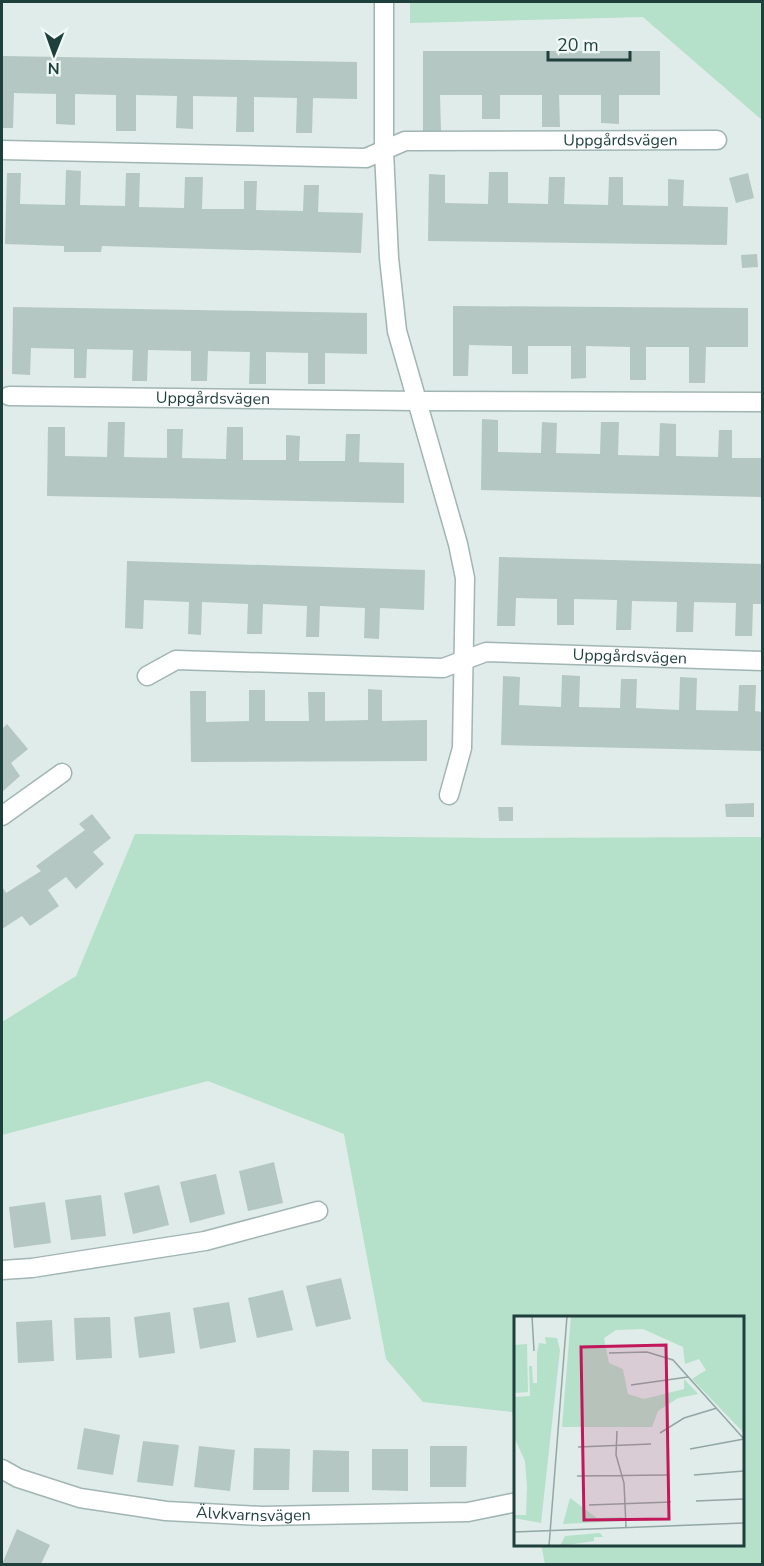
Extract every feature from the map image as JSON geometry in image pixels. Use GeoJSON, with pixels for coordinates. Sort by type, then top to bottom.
{"type":"FeatureCollection","features":[{"type":"Feature","properties":{"kind":"street"},"geometry":{"type":"LineString","coordinates":[[384,2],[384,151],[389,258],[397,331],[458,544],[465,578],[462,748],[449,795]]}},
{"type":"Feature","properties":{"kind":"street","name":"Uppgårdsvägen"},"geometry":{"type":"LineString","coordinates":[[2,150],[366,158],[405,141],[717,140]]}},
{"type":"Feature","properties":{"kind":"street","name":"Uppgårdsvägen"},"geometry":{"type":"LineString","coordinates":[[9,396],[762,402]]}},
{"type":"Feature","properties":{"kind":"street","name":"Uppgårdsvägen"},"geometry":{"type":"LineString","coordinates":[[147,676],[176,660],[442,668],[486,652],[762,661]]}},
{"type":"Feature","properties":{"kind":"street"},"geometry":{"type":"LineString","coordinates":[[2,816],[62,773]]}},
{"type":"Feature","properties":{"kind":"street"},"geometry":{"type":"LineString","coordinates":[[2,1270],[32,1268],[205,1241],[318,1211]]}},
{"type":"Feature","properties":{"kind":"street","name":"Älvkvarnsvägen"},"geometry":{"type":"LineString","coordinates":[[2,1469],[18,1478],[80,1498],[166,1511],[262,1516],[468,1512],[512,1503]]}},
{"type":"Feature","properties":{"kind":"green space"},"geometry":{"type":"Polygon","coordinates":[[[410,2],[762,2],[762,120],[643,17],[410,23],[410,2]]]}},
{"type":"Feature","properties":{"kind":"green space"},"geometry":{"type":"Polygon","coordinates":[[[135,834],[492,838],[762,837],[762,1564],[545,1564],[541,1545],[743,1545],[743,1316],[514,1316],[514,1419],[512,1412],[423,1402],[386,1359],[344,1134],[208,1081],[2,1135],[2,1022],[76,976],[135,834]]]}},
{"type":"Feature","properties":{"kind":"building"},"geometry":{"type":"Polygon","coordinates":[[[423,51],[660,51],[660,95],[619,95],[619,124],[601,123],[601,95],[559,95],[560,127],[542,127],[542,95],[500,95],[500,119],[482,119],[482,95],[440,95],[441,131],[423,131],[423,51]]]}},
{"type":"Feature","properties":{"kind":"building"},"geometry":{"type":"Polygon","coordinates":[[[2,56],[357,62],[357,99],[313,98],[312,133],[296,133],[297,98],[254,97],[254,132],[236,132],[237,97],[193,96],[193,129],[176,128],[177,96],[136,95],[136,131],[116,131],[116,95],[75,94],[75,125],[56,124],[56,94],[14,93],[13,128],[2,128],[2,56]]]}},
{"type":"Feature","properties":{"kind":"building"},"geometry":{"type":"Polygon","coordinates":[[[66,170],[81,171],[80,205],[125,206],[126,173],[140,173],[139,207],[184,208],[185,177],[203,177],[202,209],[244,209],[244,181],[257,181],[256,210],[303,211],[304,185],[319,185],[318,212],[363,213],[361,253],[102,246],[101,252],[64,252],[64,246],[5,244],[7,173],[21,173],[20,204],[65,205],[66,170]]]}},
{"type":"Feature","properties":{"kind":"building"},"geometry":{"type":"Polygon","coordinates":[[[489,172],[508,172],[508,203],[548,204],[549,177],[565,177],[564,204],[608,205],[609,177],[623,177],[623,205],[668,206],[668,179],[684,180],[683,206],[728,207],[727,245],[428,241],[429,174],[445,175],[445,203],[488,204],[489,172]]]}},
{"type":"Feature","properties":{"kind":"building"},"geometry":{"type":"Polygon","coordinates":[[[748,173],[754,198],[736,203],[729,178],[748,173]]]}},
{"type":"Feature","properties":{"kind":"building"},"geometry":{"type":"Polygon","coordinates":[[[757,254],[758,267],[742,268],[741,255],[757,254]]]}},
{"type":"Feature","properties":{"kind":"building"},"geometry":{"type":"Polygon","coordinates":[[[453,306],[748,308],[748,347],[706,347],[705,383],[689,383],[689,347],[646,347],[646,380],[630,380],[630,347],[586,346],[586,378],[571,379],[571,346],[528,346],[528,374],[512,374],[512,346],[469,345],[468,376],[453,376],[453,306]]]}},
{"type":"Feature","properties":{"kind":"building"},"geometry":{"type":"Polygon","coordinates":[[[13,307],[367,313],[367,354],[325,353],[325,384],[308,384],[308,353],[266,352],[266,384],[249,384],[250,352],[208,351],[207,381],[191,381],[191,351],[148,350],[147,381],[132,381],[133,350],[87,349],[86,378],[74,378],[74,349],[31,348],[30,375],[12,374],[13,307]]]}},
{"type":"Feature","properties":{"kind":"building"},"geometry":{"type":"Polygon","coordinates":[[[482,419],[498,420],[498,452],[541,453],[542,422],[557,423],[556,453],[600,454],[601,422],[619,422],[618,455],[659,456],[660,423],[676,424],[676,456],[718,457],[719,430],[732,430],[732,458],[762,458],[762,497],[481,490],[482,419]]]}},
{"type":"Feature","properties":{"kind":"building"},"geometry":{"type":"Polygon","coordinates":[[[108,422],[125,422],[124,457],[167,458],[167,429],[183,429],[182,458],[226,459],[227,427],[243,427],[243,460],[286,460],[286,435],[300,436],[299,461],[345,461],[346,434],[360,434],[359,462],[404,463],[404,503],[47,496],[48,427],[65,427],[65,456],[107,457],[108,422]]]}},
{"type":"Feature","properties":{"kind":"building"},"geometry":{"type":"Polygon","coordinates":[[[499,557],[762,564],[762,604],[753,604],[752,636],[735,636],[736,603],[694,602],[693,632],[676,632],[677,602],[632,601],[631,630],[616,630],[617,600],[574,599],[574,625],[557,625],[557,599],[516,598],[515,626],[497,626],[499,557]]]}},
{"type":"Feature","properties":{"kind":"building"},"geometry":{"type":"Polygon","coordinates":[[[127,561],[425,570],[424,610],[380,608],[379,639],[364,638],[365,608],[320,606],[319,637],[306,637],[307,606],[263,604],[262,634],[247,634],[248,604],[202,602],[201,635],[188,634],[189,602],[144,600],[143,629],[125,628],[127,561]]]}},
{"type":"Feature","properties":{"kind":"building"},"geometry":{"type":"Polygon","coordinates":[[[562,675],[580,676],[579,707],[620,708],[621,679],[637,679],[636,708],[679,710],[680,677],[697,678],[696,710],[738,711],[739,685],[756,685],[755,711],[762,712],[762,751],[501,745],[503,676],[520,677],[519,705],[561,707],[562,675]]]}},
{"type":"Feature","properties":{"kind":"building"},"geometry":{"type":"Polygon","coordinates":[[[368,689],[382,690],[382,721],[427,720],[427,761],[191,762],[190,691],[206,691],[206,722],[249,721],[249,690],[265,690],[265,721],[309,721],[308,692],[325,692],[325,721],[368,720],[368,689]]]}},
{"type":"Feature","properties":{"kind":"building"},"geometry":{"type":"Polygon","coordinates":[[[7,724],[28,749],[11,763],[20,776],[2,792],[2,729],[7,724]]]}},
{"type":"Feature","properties":{"kind":"building"},"geometry":{"type":"Polygon","coordinates":[[[754,803],[754,817],[726,817],[725,804],[754,803]]]}},
{"type":"Feature","properties":{"kind":"building"},"geometry":{"type":"Polygon","coordinates":[[[498,807],[513,807],[513,821],[499,821],[498,807]]]}},
{"type":"Feature","properties":{"kind":"building"},"geometry":{"type":"Polygon","coordinates":[[[92,814],[111,838],[93,852],[104,864],[76,889],[66,877],[48,890],[59,906],[30,926],[22,916],[2,929],[3,888],[6,893],[41,871],[36,866],[85,830],[79,824],[92,814]]]}},
{"type":"Feature","properties":{"kind":"building"},"geometry":{"type":"Polygon","coordinates":[[[274,1162],[283,1203],[248,1211],[239,1171],[274,1162]]]}},
{"type":"Feature","properties":{"kind":"building"},"geometry":{"type":"Polygon","coordinates":[[[216,1174],[225,1214],[190,1223],[180,1182],[216,1174]]]}},
{"type":"Feature","properties":{"kind":"building"},"geometry":{"type":"Polygon","coordinates":[[[159,1185],[169,1225],[133,1234],[124,1193],[159,1185]]]}},
{"type":"Feature","properties":{"kind":"building"},"geometry":{"type":"Polygon","coordinates":[[[101,1195],[106,1236],[71,1240],[65,1200],[101,1195]]]}},
{"type":"Feature","properties":{"kind":"building"},"geometry":{"type":"Polygon","coordinates":[[[45,1202],[51,1243],[14,1248],[9,1207],[45,1202]]]}},
{"type":"Feature","properties":{"kind":"building"},"geometry":{"type":"Polygon","coordinates":[[[341,1278],[351,1319],[316,1327],[306,1286],[341,1278]]]}},
{"type":"Feature","properties":{"kind":"building"},"geometry":{"type":"Polygon","coordinates":[[[283,1290],[293,1330],[257,1338],[248,1298],[283,1290]]]}},
{"type":"Feature","properties":{"kind":"building"},"geometry":{"type":"Polygon","coordinates":[[[229,1302],[236,1342],[200,1349],[193,1308],[229,1302]]]}},
{"type":"Feature","properties":{"kind":"building"},"geometry":{"type":"Polygon","coordinates":[[[170,1312],[175,1353],[139,1358],[134,1317],[170,1312]]]}},
{"type":"Feature","properties":{"kind":"building"},"geometry":{"type":"Polygon","coordinates":[[[110,1317],[112,1358],[76,1360],[74,1318],[110,1317]]]}},
{"type":"Feature","properties":{"kind":"building"},"geometry":{"type":"Polygon","coordinates":[[[52,1320],[54,1361],[18,1363],[16,1322],[52,1320]]]}},
{"type":"Feature","properties":{"kind":"building"},"geometry":{"type":"Polygon","coordinates":[[[84,1428],[120,1435],[113,1475],[77,1469],[84,1428]]]}},
{"type":"Feature","properties":{"kind":"building"},"geometry":{"type":"Polygon","coordinates":[[[143,1441],[179,1445],[173,1486],[137,1482],[143,1441]]]}},
{"type":"Feature","properties":{"kind":"building"},"geometry":{"type":"Polygon","coordinates":[[[199,1446],[235,1450],[230,1491],[194,1487],[199,1446]]]}},
{"type":"Feature","properties":{"kind":"building"},"geometry":{"type":"Polygon","coordinates":[[[430,1446],[467,1446],[466,1487],[430,1487],[430,1446]]]}},
{"type":"Feature","properties":{"kind":"building"},"geometry":{"type":"Polygon","coordinates":[[[254,1448],[290,1449],[289,1490],[253,1490],[254,1448]]]}},
{"type":"Feature","properties":{"kind":"building"},"geometry":{"type":"Polygon","coordinates":[[[372,1449],[408,1449],[408,1491],[372,1490],[372,1449]]]}},
{"type":"Feature","properties":{"kind":"building"},"geometry":{"type":"Polygon","coordinates":[[[313,1450],[349,1451],[349,1492],[312,1492],[313,1450]]]}},
{"type":"Feature","properties":{"kind":"building"},"geometry":{"type":"Polygon","coordinates":[[[17,1529],[50,1545],[41,1564],[2,1564],[17,1529]]]}}]}
